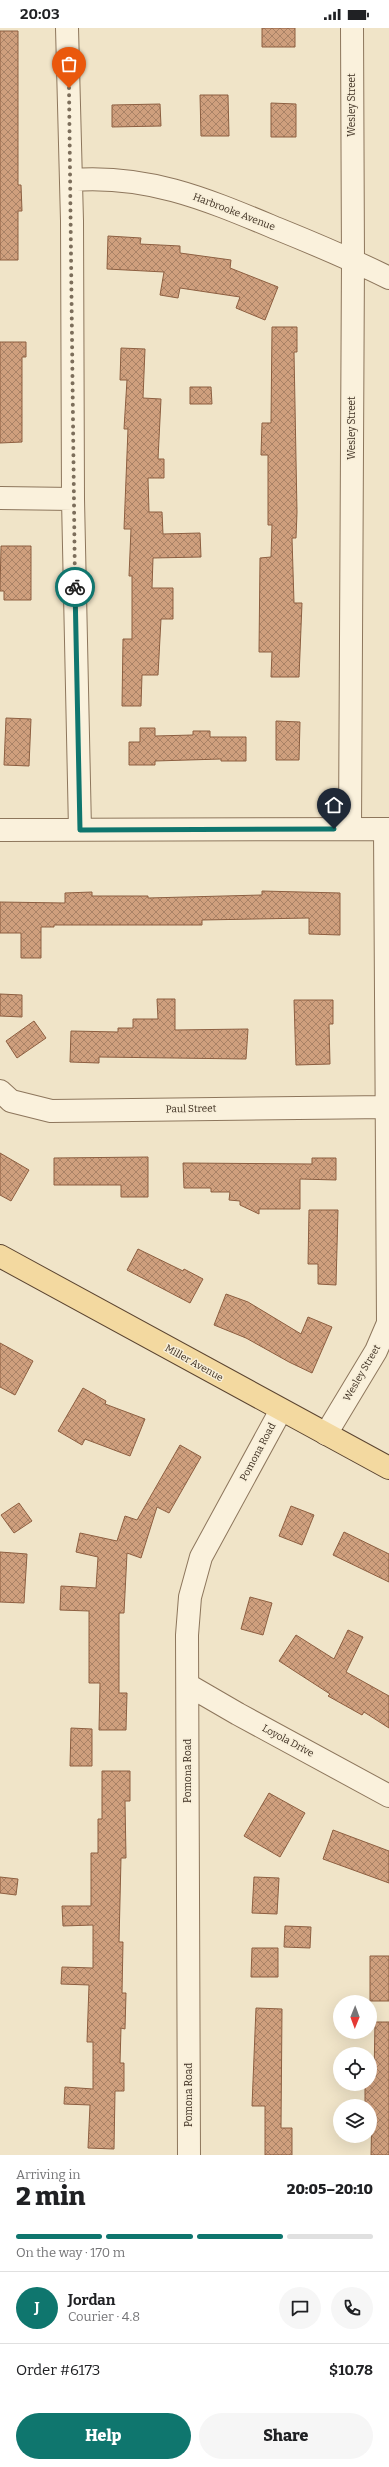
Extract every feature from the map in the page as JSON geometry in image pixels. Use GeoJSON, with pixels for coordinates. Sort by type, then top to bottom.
{"type":"FeatureCollection","features":[{"type":"Feature","properties":{"kind":"main road","name":"Miller Avenue"},"geometry":{"type":"LineString","coordinates":[[0,1256],[389,1468]]}},
{"type":"Feature","properties":{"kind":"street"},"geometry":{"type":"LineString","coordinates":[[68,28],[71,180],[73,499],[80,830]]}},
{"type":"Feature","properties":{"kind":"street","name":"Wesley Street"},"geometry":{"type":"LineString","coordinates":[[350,829],[353,260],[352,28]]}},
{"type":"Feature","properties":{"kind":"street","name":"Harbrooke Avenue"},"geometry":{"type":"LineString","coordinates":[[71,180],[92,178],[144,182],[213,202],[353,260],[389,278]]}},
{"type":"Feature","properties":{"kind":"street"},"geometry":{"type":"LineString","coordinates":[[0,498],[73,499]]}},
{"type":"Feature","properties":{"kind":"street"},"geometry":{"type":"LineString","coordinates":[[0,830],[387,829]]}},
{"type":"Feature","properties":{"kind":"street","name":"Wesley Street"},"geometry":{"type":"LineString","coordinates":[[326,1434],[376,1351],[388,1323],[387,829]]}},
{"type":"Feature","properties":{"kind":"street","name":"Paul Street"},"geometry":{"type":"LineString","coordinates":[[0,1091],[11,1101],[51,1111],[387,1107]]}},
{"type":"Feature","properties":{"kind":"street","name":"Pomona Road"},"geometry":{"type":"LineString","coordinates":[[189,2155],[187,1635],[190,1597],[201,1557],[281,1410]]}},
{"type":"Feature","properties":{"kind":"street","name":"Loyola Drive"},"geometry":{"type":"LineString","coordinates":[[188,1685],[238,1714],[389,1796]]}},
{"type":"Feature","properties":{"kind":"building"},"geometry":{"type":"Polygon","coordinates":[[[262,28],[295,28],[295,47],[262,47],[262,28]]]}},
{"type":"Feature","properties":{"kind":"building"},"geometry":{"type":"Polygon","coordinates":[[[0,31],[18,31],[18,185],[21,185],[22,211],[18,211],[18,260],[0,260],[0,31]]]}},
{"type":"Feature","properties":{"kind":"building"},"geometry":{"type":"Polygon","coordinates":[[[200,95],[228,95],[229,136],[201,136],[200,95]]]}},
{"type":"Feature","properties":{"kind":"building"},"geometry":{"type":"Polygon","coordinates":[[[271,103],[296,104],[296,137],[271,137],[271,103]]]}},
{"type":"Feature","properties":{"kind":"building"},"geometry":{"type":"Polygon","coordinates":[[[160,104],[161,126],[112,127],[112,105],[160,104]]]}},
{"type":"Feature","properties":{"kind":"building"},"geometry":{"type":"Polygon","coordinates":[[[108,236],[141,238],[140,244],[180,246],[180,253],[231,260],[230,268],[278,287],[265,320],[236,308],[240,297],[180,288],[178,298],[160,295],[164,272],[107,269],[108,236]]]}},
{"type":"Feature","properties":{"kind":"building"},"geometry":{"type":"Polygon","coordinates":[[[272,327],[297,327],[297,352],[294,352],[297,512],[296,538],[292,538],[294,603],[302,603],[299,677],[271,677],[272,652],[259,652],[260,558],[271,557],[272,525],[268,525],[268,455],[261,455],[262,423],[271,423],[272,327]]]}},
{"type":"Feature","properties":{"kind":"building"},"geometry":{"type":"Polygon","coordinates":[[[0,342],[26,342],[26,357],[22,357],[22,442],[0,443],[0,342]]]}},
{"type":"Feature","properties":{"kind":"building"},"geometry":{"type":"Polygon","coordinates":[[[121,348],[145,349],[143,398],[161,399],[158,459],[164,459],[164,478],[148,478],[149,512],[162,512],[163,534],[200,533],[201,557],[153,558],[152,588],[173,588],[173,619],[161,619],[158,675],[142,675],[141,706],[122,706],[123,639],[132,639],[132,576],[129,576],[131,529],[124,529],[128,429],[124,429],[127,380],[120,380],[121,348]]]}},
{"type":"Feature","properties":{"kind":"building"},"geometry":{"type":"Polygon","coordinates":[[[190,387],[211,387],[212,404],[190,404],[190,387]]]}},
{"type":"Feature","properties":{"kind":"building"},"geometry":{"type":"Polygon","coordinates":[[[1,546],[31,546],[31,600],[4,600],[4,591],[0,591],[1,546]]]}},
{"type":"Feature","properties":{"kind":"building"},"geometry":{"type":"Polygon","coordinates":[[[6,718],[31,719],[29,766],[4,765],[6,718]]]}},
{"type":"Feature","properties":{"kind":"building"},"geometry":{"type":"Polygon","coordinates":[[[276,721],[300,722],[299,760],[276,760],[276,721]]]}},
{"type":"Feature","properties":{"kind":"building"},"geometry":{"type":"Polygon","coordinates":[[[140,728],[155,728],[155,736],[193,735],[193,731],[210,731],[210,737],[246,737],[246,761],[221,761],[221,759],[155,761],[155,765],[129,765],[129,742],[140,742],[140,728]]]}},
{"type":"Feature","properties":{"kind":"building"},"geometry":{"type":"Polygon","coordinates":[[[262,891],[340,893],[340,935],[309,934],[309,918],[202,920],[202,925],[54,925],[54,927],[41,927],[41,958],[21,958],[21,933],[0,933],[0,902],[65,903],[65,893],[92,892],[92,896],[148,896],[148,898],[262,895],[262,891]]]}},
{"type":"Feature","properties":{"kind":"building"},"geometry":{"type":"Polygon","coordinates":[[[0,994],[22,995],[22,1017],[0,1016],[0,994]]]}},
{"type":"Feature","properties":{"kind":"building"},"geometry":{"type":"Polygon","coordinates":[[[157,999],[175,999],[175,1030],[248,1029],[246,1059],[99,1057],[99,1063],[70,1062],[71,1031],[118,1032],[118,1028],[133,1028],[133,1019],[158,1019],[157,999]]]}},
{"type":"Feature","properties":{"kind":"building"},"geometry":{"type":"Polygon","coordinates":[[[294,1000],[333,1000],[333,1024],[329,1024],[330,1064],[296,1065],[294,1000]]]}},
{"type":"Feature","properties":{"kind":"building"},"geometry":{"type":"Polygon","coordinates":[[[34,1021],[46,1038],[17,1058],[6,1041],[34,1021]]]}},
{"type":"Feature","properties":{"kind":"building"},"geometry":{"type":"Polygon","coordinates":[[[0,1153],[29,1170],[11,1201],[0,1195],[0,1153]]]}},
{"type":"Feature","properties":{"kind":"building"},"geometry":{"type":"Polygon","coordinates":[[[148,1157],[148,1197],[121,1197],[121,1185],[54,1185],[54,1158],[148,1157]]]}},
{"type":"Feature","properties":{"kind":"building"},"geometry":{"type":"Polygon","coordinates":[[[312,1158],[336,1158],[336,1180],[300,1179],[300,1209],[259,1209],[259,1214],[240,1205],[240,1201],[229,1200],[230,1192],[211,1192],[211,1188],[184,1188],[183,1163],[312,1164],[312,1158]]]}},
{"type":"Feature","properties":{"kind":"building"},"geometry":{"type":"Polygon","coordinates":[[[309,1210],[338,1210],[336,1285],[318,1284],[318,1264],[308,1264],[309,1210]]]}},
{"type":"Feature","properties":{"kind":"building"},"geometry":{"type":"Polygon","coordinates":[[[138,1249],[203,1279],[190,1303],[127,1270],[138,1249]]]}},
{"type":"Feature","properties":{"kind":"building"},"geometry":{"type":"Polygon","coordinates":[[[226,1294],[248,1302],[301,1334],[308,1317],[332,1327],[312,1373],[246,1338],[214,1325],[226,1294]]]}},
{"type":"Feature","properties":{"kind":"building"},"geometry":{"type":"Polygon","coordinates":[[[0,1343],[33,1361],[15,1395],[0,1387],[0,1343]]]}},
{"type":"Feature","properties":{"kind":"building"},"geometry":{"type":"Polygon","coordinates":[[[83,1388],[106,1401],[105,1404],[145,1419],[130,1456],[85,1439],[82,1445],[58,1431],[83,1388]]]}},
{"type":"Feature","properties":{"kind":"building"},"geometry":{"type":"Polygon","coordinates":[[[180,1445],[201,1457],[169,1513],[157,1507],[141,1558],[127,1553],[124,1613],[119,1613],[119,1693],[127,1693],[126,1730],[99,1730],[100,1683],[89,1683],[89,1611],[60,1610],[61,1586],[96,1588],[98,1557],[76,1552],[80,1533],[117,1541],[125,1516],[137,1520],[180,1445]]]}},
{"type":"Feature","properties":{"kind":"building"},"geometry":{"type":"Polygon","coordinates":[[[19,1503],[32,1521],[14,1533],[1,1515],[19,1503]]]}},
{"type":"Feature","properties":{"kind":"building"},"geometry":{"type":"Polygon","coordinates":[[[291,1506],[314,1515],[302,1545],[279,1536],[291,1506]]]}},
{"type":"Feature","properties":{"kind":"building"},"geometry":{"type":"Polygon","coordinates":[[[344,1532],[389,1554],[389,1582],[333,1555],[344,1532]]]}},
{"type":"Feature","properties":{"kind":"building"},"geometry":{"type":"Polygon","coordinates":[[[0,1552],[27,1554],[24,1603],[0,1602],[0,1552]]]}},
{"type":"Feature","properties":{"kind":"building"},"geometry":{"type":"Polygon","coordinates":[[[250,1597],[272,1603],[263,1635],[241,1629],[250,1597]]]}},
{"type":"Feature","properties":{"kind":"building"},"geometry":{"type":"Polygon","coordinates":[[[348,1630],[363,1637],[346,1672],[389,1696],[389,1728],[364,1712],[362,1715],[328,1696],[330,1694],[279,1661],[296,1635],[334,1659],[348,1630]]]}},
{"type":"Feature","properties":{"kind":"building"},"geometry":{"type":"Polygon","coordinates":[[[71,1728],[92,1729],[92,1766],[70,1766],[71,1728]]]}},
{"type":"Feature","properties":{"kind":"building"},"geometry":{"type":"Polygon","coordinates":[[[102,1771],[130,1771],[130,1801],[125,1801],[126,1858],[121,1858],[119,1942],[123,1942],[122,1993],[126,1993],[125,2029],[121,2028],[120,2063],[124,2063],[124,2091],[115,2091],[114,2149],[88,2148],[90,2105],[64,2104],[65,2087],[93,2089],[93,2042],[87,2042],[89,1985],[61,1984],[62,1967],[93,1968],[93,1925],[63,1926],[62,1906],[91,1906],[91,1853],[98,1853],[98,1819],[102,1819],[102,1771]]]}},
{"type":"Feature","properties":{"kind":"building"},"geometry":{"type":"Polygon","coordinates":[[[269,1793],[305,1813],[280,1857],[244,1836],[269,1793]]]}},
{"type":"Feature","properties":{"kind":"building"},"geometry":{"type":"Polygon","coordinates":[[[333,1830],[389,1851],[389,1883],[323,1859],[333,1830]]]}},
{"type":"Feature","properties":{"kind":"building"},"geometry":{"type":"Polygon","coordinates":[[[0,1877],[18,1879],[16,1895],[0,1893],[0,1877]]]}},
{"type":"Feature","properties":{"kind":"building"},"geometry":{"type":"Polygon","coordinates":[[[254,1877],[279,1878],[277,1914],[252,1913],[254,1877]]]}},
{"type":"Feature","properties":{"kind":"building"},"geometry":{"type":"Polygon","coordinates":[[[285,1926],[311,1927],[310,1948],[284,1947],[285,1926]]]}},
{"type":"Feature","properties":{"kind":"building"},"geometry":{"type":"Polygon","coordinates":[[[252,1948],[278,1948],[278,1977],[251,1977],[252,1948]]]}},
{"type":"Feature","properties":{"kind":"building"},"geometry":{"type":"Polygon","coordinates":[[[370,1956],[389,1956],[389,2001],[377,2001],[377,1995],[370,1995],[370,1956]]]}},
{"type":"Feature","properties":{"kind":"building"},"geometry":{"type":"Polygon","coordinates":[[[256,2008],[282,2009],[281,2128],[292,2128],[292,2155],[265,2155],[265,2106],[252,2106],[256,2008]]]}},
{"type":"Feature","properties":{"kind":"building"},"geometry":{"type":"Polygon","coordinates":[[[377,2022],[389,2022],[389,2155],[371,2155],[371,2143],[377,2143],[377,2099],[365,2099],[365,2091],[377,2091],[377,2047],[375,2047],[375,2039],[377,2039],[377,2022]]]}},
{"type":"Feature","properties":{"kind":"way so far"},"geometry":{"type":"LineString","coordinates":[[69,88],[72,221],[73,499],[75,587]]}},
{"type":"Feature","properties":{"kind":"route"},"geometry":{"type":"LineString","coordinates":[[75,587],[80,830],[334,829]]}}]}
